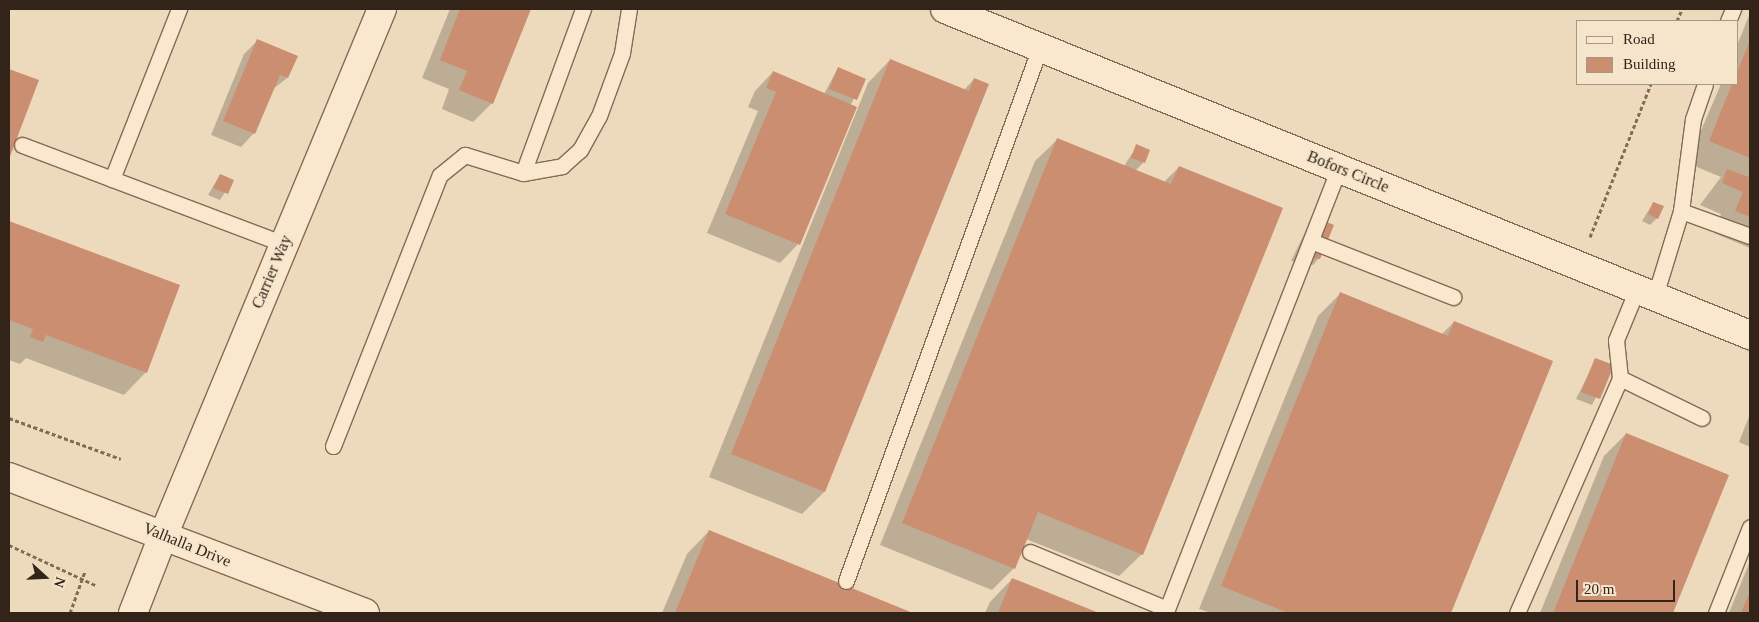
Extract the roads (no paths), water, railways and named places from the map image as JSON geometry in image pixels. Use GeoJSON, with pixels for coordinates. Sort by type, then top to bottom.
{"type":"FeatureCollection","features":[{"type":"Feature","properties":{"kind":"street","name":"Carrier Way"},"geometry":{"type":"LineString","coordinates":[[133,613],[163,536],[382,9]]}},
{"type":"Feature","properties":{"kind":"street","name":"Bofors Circle"},"geometry":{"type":"LineString","coordinates":[[945,9],[1750,335]]}},
{"type":"Feature","properties":{"kind":"street","name":"Valhalla Drive"},"geometry":{"type":"LineString","coordinates":[[9,476],[365,613]]}},
{"type":"Feature","properties":{"kind":"lane"},"geometry":{"type":"LineString","coordinates":[[112,179],[179,9]]}},
{"type":"Feature","properties":{"kind":"lane"},"geometry":{"type":"LineString","coordinates":[[523,174],[583,9]]}},
{"type":"Feature","properties":{"kind":"lane"},"geometry":{"type":"LineString","coordinates":[[333,446],[440,175],[465,155],[523,174],[562,166],[580,150],[599,116],[622,53],[629,9]]}},
{"type":"Feature","properties":{"kind":"lane"},"geometry":{"type":"LineString","coordinates":[[846,581],[1040,47]]}},
{"type":"Feature","properties":{"kind":"lane"},"geometry":{"type":"LineString","coordinates":[[1517,613],[1620,378],[1616,340],[1646,292],[1681,210],[1693,119],[1705,85]]}},
{"type":"Feature","properties":{"kind":"lane"},"geometry":{"type":"LineString","coordinates":[[22,145],[284,244]]}},
{"type":"Feature","properties":{"kind":"lane"},"geometry":{"type":"LineString","coordinates":[[1030,552],[1172,611],[1339,168]]}},
{"type":"Feature","properties":{"kind":"lane"},"geometry":{"type":"LineString","coordinates":[[1681,210],[1750,236]]}},
{"type":"Feature","properties":{"kind":"lane"},"geometry":{"type":"LineString","coordinates":[[1311,241],[1453,298]]}},
{"type":"Feature","properties":{"kind":"lane"},"geometry":{"type":"LineString","coordinates":[[1620,378],[1702,418]]}},
{"type":"Feature","properties":{"kind":"lane"},"geometry":{"type":"LineString","coordinates":[[1716,613],[1750,526]]}}]}
